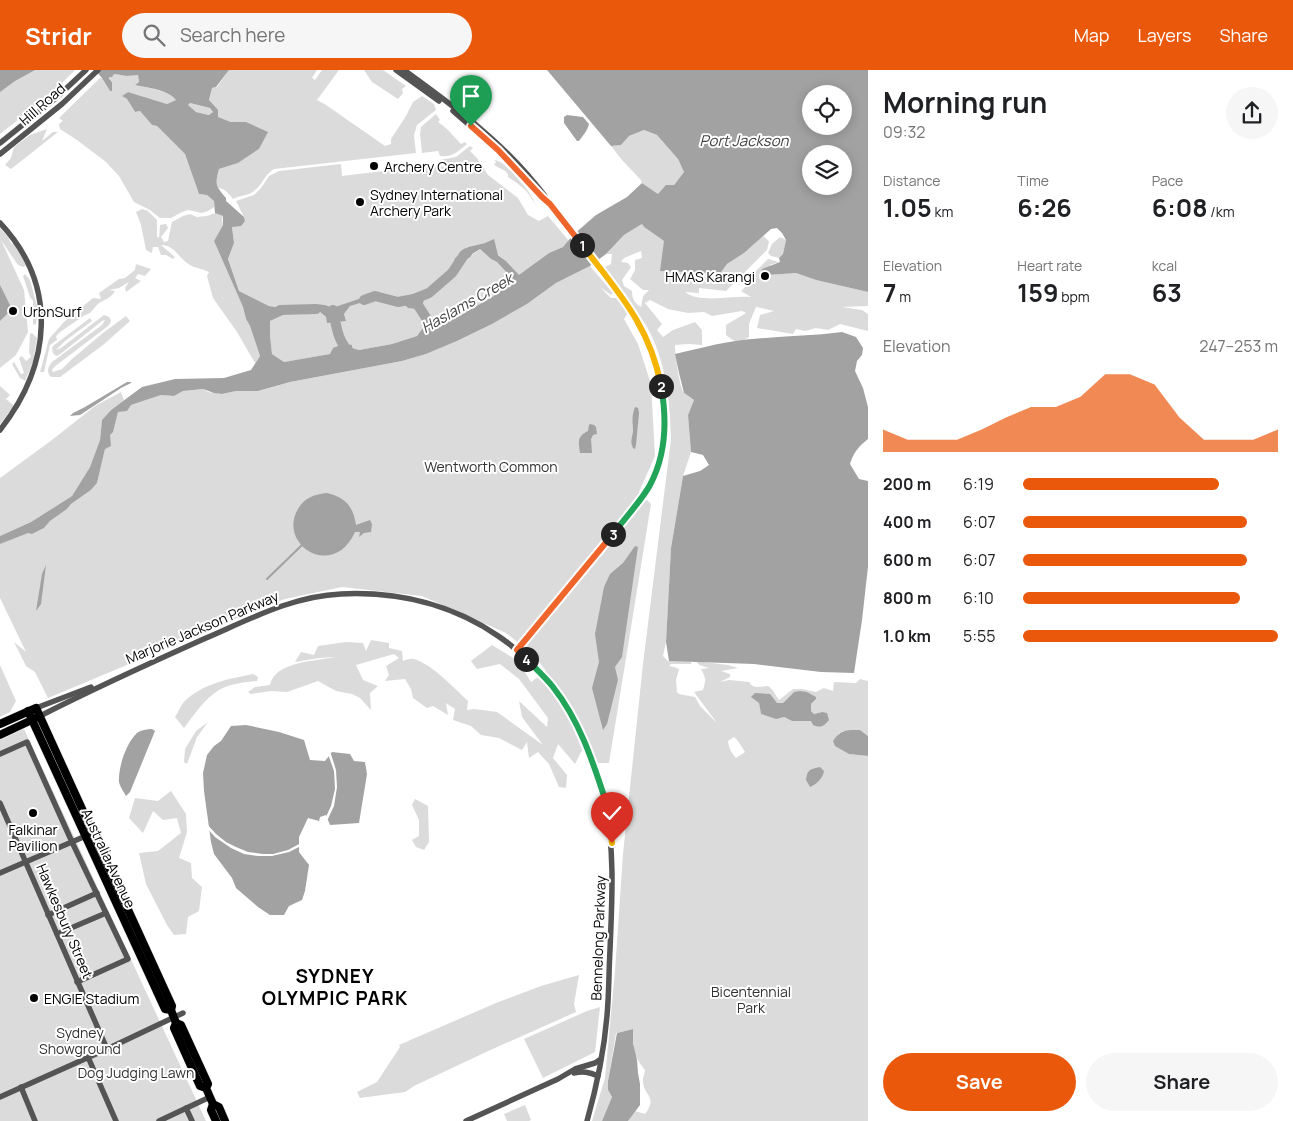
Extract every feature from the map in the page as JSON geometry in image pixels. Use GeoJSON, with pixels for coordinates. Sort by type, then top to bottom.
{"type":"FeatureCollection","features":[{"type":"Feature","properties":{"kind":"main road"},"geometry":{"type":"LineString","coordinates":[[0,724],[36,708]]}},
{"type":"Feature","properties":{"kind":"main road","name":"Australia Avenue"},"geometry":{"type":"LineString","coordinates":[[36,708],[88,834]]}},
{"type":"Feature","properties":{"kind":"main road","name":"Australia Avenue"},"geometry":{"type":"LineString","coordinates":[[28,711],[156,969],[172,1006],[173,1017],[181,1025],[208,1084],[206,1088],[211,1100],[218,1107],[225,1121]]}},
{"type":"Feature","properties":{"kind":"main road"},"geometry":{"type":"LineString","coordinates":[[0,735],[40,716]]}},
{"type":"Feature","properties":{"kind":"main road","name":"Australia Avenue"},"geometry":{"type":"LineString","coordinates":[[211,1100],[211,1110],[216,1121]]}},
{"type":"Feature","properties":{"kind":"street","name":"Hill Road"},"geometry":{"type":"LineString","coordinates":[[0,144],[56,98],[86,70]]}},
{"type":"Feature","properties":{"kind":"street"},"geometry":{"type":"LineString","coordinates":[[396,70],[464,120],[498,150],[550,204]]}},
{"type":"Feature","properties":{"kind":"street"},"geometry":{"type":"LineString","coordinates":[[404,70],[467,116],[522,169],[544,194],[634,314],[654,358],[663,396],[665,430],[662,456],[647,490],[597,554],[517,650]]}},
{"type":"Feature","properties":{"kind":"street","name":"Hill Road"},"geometry":{"type":"LineString","coordinates":[[0,154],[62,104],[95,72]]}},
{"type":"Feature","properties":{"kind":"street"},"geometry":{"type":"LineString","coordinates":[[0,223],[25,255],[33,275],[41,306],[42,325],[41,339],[34,369],[24,393],[0,430]]}},
{"type":"Feature","properties":{"kind":"street","name":"Marjorie Jackson Parkway"},"geometry":{"type":"LineString","coordinates":[[36,708],[124,674],[272,610],[312,598],[340,594],[390,596],[417,600],[440,607],[479,624],[517,650]]}},
{"type":"Feature","properties":{"kind":"street","name":"Bennelong Parkway"},"geometry":{"type":"LineString","coordinates":[[517,650],[552,686],[575,720],[591,756],[605,799],[612,843],[608,999],[605,1034],[598,1076],[587,1121]]}},
{"type":"Feature","properties":{"kind":"street","name":"Marjorie Jackson Parkway"},"geometry":{"type":"LineString","coordinates":[[40,716],[124,674]]}},
{"type":"Feature","properties":{"kind":"street"},"geometry":{"type":"LineString","coordinates":[[0,754],[27,742],[128,959],[77,982]]}},
{"type":"Feature","properties":{"kind":"street","name":"Hawkesbury Street"},"geometry":{"type":"LineString","coordinates":[[0,803],[2,813],[26,861],[107,1049]]}},
{"type":"Feature","properties":{"kind":"street"},"geometry":{"type":"LineString","coordinates":[[0,873],[88,834]]}},
{"type":"Feature","properties":{"kind":"street"},"geometry":{"type":"LineString","coordinates":[[48,915],[97,893]]}},
{"type":"Feature","properties":{"kind":"street"},"geometry":{"type":"LineString","coordinates":[[57,934],[106,913]]}},
{"type":"Feature","properties":{"kind":"street"},"geometry":{"type":"LineString","coordinates":[[0,1097],[183,1013]]}},
{"type":"Feature","properties":{"kind":"street"},"geometry":{"type":"LineString","coordinates":[[88,1057],[116,1121]]}},
{"type":"Feature","properties":{"kind":"street"},"geometry":{"type":"LineString","coordinates":[[466,1121],[575,1069],[595,1063],[601,1059]]}},
{"type":"Feature","properties":{"kind":"street"},"geometry":{"type":"LineString","coordinates":[[567,1074],[583,1071],[598,1076]]}},
{"type":"Feature","properties":{"kind":"street"},"geometry":{"type":"LineString","coordinates":[[21,1087],[35,1121]]}},
{"type":"Feature","properties":{"kind":"street"},"geometry":{"type":"LineString","coordinates":[[159,1121],[186,1108],[211,1100]]}},
{"type":"Feature","properties":{"kind":"street"},"geometry":{"type":"LineString","coordinates":[[186,1108],[192,1121]]}},
{"type":"Feature","properties":{"kind":"green space"},"geometry":{"type":"Polygon","coordinates":[[[0,70],[75,70],[52,93],[0,134],[0,70]]]}},
{"type":"Feature","properties":{"kind":"green space"},"geometry":{"type":"Polygon","coordinates":[[[229,70],[317,70],[312,78],[315,80],[322,70],[339,70],[317,100],[385,146],[391,144],[391,139],[413,102],[422,96],[434,104],[436,110],[417,125],[414,135],[416,153],[274,169],[253,192],[233,199],[225,190],[218,188],[216,182],[219,169],[238,163],[259,149],[264,138],[246,122],[231,122],[218,117],[209,100],[212,88],[217,87],[229,70]]]}},
{"type":"Feature","properties":{"kind":"green space"},"geometry":{"type":"Polygon","coordinates":[[[364,70],[383,70],[406,86],[402,89],[403,93],[398,99],[372,82],[364,70]]]}},
{"type":"Feature","properties":{"kind":"green space"},"geometry":{"type":"Polygon","coordinates":[[[114,74],[138,75],[139,82],[135,85],[162,92],[176,100],[167,104],[128,92],[122,96],[127,99],[135,112],[140,111],[152,125],[157,126],[185,154],[199,194],[207,195],[214,201],[214,207],[202,213],[188,210],[171,218],[160,218],[150,210],[134,202],[119,176],[106,162],[60,129],[59,124],[63,121],[59,118],[100,78],[112,91],[112,82],[108,79],[108,76],[114,74]]]}},
{"type":"Feature","properties":{"kind":"green space"},"geometry":{"type":"Polygon","coordinates":[[[190,103],[210,108],[213,112],[210,115],[196,112],[188,105],[190,103]]]}},
{"type":"Feature","properties":{"kind":"green space"},"geometry":{"type":"Polygon","coordinates":[[[436,114],[440,120],[438,122],[461,144],[465,142],[467,144],[451,155],[440,156],[438,151],[422,153],[421,127],[436,114]]]}},
{"type":"Feature","properties":{"kind":"green space"},"geometry":{"type":"Polygon","coordinates":[[[47,129],[42,141],[53,132],[58,132],[11,169],[5,165],[11,158],[14,147],[30,135],[47,129]]]}},
{"type":"Feature","properties":{"kind":"green space"},"geometry":{"type":"Polygon","coordinates":[[[644,130],[657,135],[678,159],[684,172],[673,186],[658,194],[642,183],[611,146],[621,145],[629,136],[644,130]]]}},
{"type":"Feature","properties":{"kind":"green space"},"geometry":{"type":"Polygon","coordinates":[[[470,146],[473,148],[470,151],[488,175],[518,198],[528,215],[539,221],[548,216],[569,241],[563,247],[549,253],[519,276],[506,261],[485,243],[468,247],[454,259],[460,264],[480,249],[497,262],[508,274],[499,293],[439,326],[424,328],[417,336],[392,344],[359,350],[352,348],[331,354],[284,362],[272,354],[270,321],[293,310],[269,306],[239,291],[228,259],[234,243],[232,227],[245,221],[236,201],[254,195],[269,176],[279,171],[341,164],[342,176],[417,167],[448,166],[441,164],[440,160],[456,157],[470,146]],[[370,295],[332,308],[302,311],[319,311],[326,317],[346,321],[344,314],[350,306],[374,299],[370,295]]]}},
{"type":"Feature","properties":{"kind":"green space"},"geometry":{"type":"Polygon","coordinates":[[[494,160],[502,163],[516,176],[535,203],[525,190],[508,177],[505,171],[494,165],[496,162],[494,160]]]}},
{"type":"Feature","properties":{"kind":"green space"},"geometry":{"type":"Polygon","coordinates":[[[142,209],[148,211],[157,220],[157,236],[159,238],[160,225],[166,224],[168,228],[161,237],[164,242],[168,241],[172,222],[183,216],[190,214],[197,217],[215,213],[223,216],[223,225],[214,241],[250,326],[260,356],[255,363],[237,332],[213,298],[207,276],[209,272],[190,265],[170,247],[161,245],[175,257],[173,259],[166,255],[161,255],[158,247],[153,247],[152,253],[146,250],[141,225],[136,212],[142,209]]]}},
{"type":"Feature","properties":{"kind":"green space","name":"Bicentennial Park"},"geometry":{"type":"Polygon","coordinates":[[[642,224],[664,241],[691,272],[719,275],[727,264],[744,253],[763,236],[769,241],[767,250],[726,291],[699,288],[699,293],[685,292],[699,298],[751,297],[741,291],[748,284],[751,276],[768,259],[779,262],[770,265],[768,275],[796,273],[816,280],[868,292],[868,306],[842,307],[862,310],[868,314],[868,331],[840,324],[828,330],[816,328],[805,331],[796,329],[793,334],[757,328],[760,315],[774,311],[756,307],[749,324],[749,337],[739,343],[726,335],[726,325],[746,313],[742,311],[712,316],[704,312],[688,313],[668,309],[650,300],[645,303],[662,324],[657,330],[663,337],[673,330],[695,322],[702,330],[702,345],[675,345],[680,384],[684,393],[694,400],[688,415],[691,452],[683,476],[671,548],[666,642],[663,656],[668,661],[689,660],[692,664],[671,664],[669,666],[679,669],[676,680],[677,692],[695,697],[700,706],[717,723],[694,692],[703,690],[705,679],[701,669],[709,668],[699,665],[696,661],[738,668],[721,671],[730,674],[730,677],[720,682],[729,680],[749,682],[755,687],[768,686],[779,700],[793,689],[816,692],[824,688],[833,691],[834,682],[856,683],[860,679],[868,681],[868,736],[860,730],[844,731],[838,734],[849,754],[868,756],[868,1121],[628,1121],[635,1111],[645,1114],[650,1103],[643,1081],[645,1070],[634,1051],[633,1029],[616,1033],[608,1081],[608,1090],[612,1097],[602,1121],[592,1121],[605,1078],[623,854],[643,664],[671,439],[668,396],[659,354],[647,327],[605,267],[611,264],[612,254],[606,254],[624,235],[642,224]],[[641,251],[624,258],[621,262],[628,263],[631,267],[622,280],[624,286],[632,291],[635,302],[641,307],[643,296],[649,290],[643,290],[630,279],[635,270],[635,260],[642,258],[641,251]],[[794,692],[783,703],[759,703],[761,714],[784,717],[792,721],[812,721],[822,712],[814,714],[811,711],[811,704],[816,698],[807,692],[794,692]],[[734,737],[728,741],[730,750],[736,758],[745,752],[734,737]]]}},
{"type":"Feature","properties":{"kind":"green space","name":"UrbnSurf"},"geometry":{"type":"Polygon","coordinates":[[[0,228],[11,243],[15,245],[26,265],[23,267],[18,265],[1,240],[24,290],[28,332],[16,355],[0,368],[0,228]]]}},
{"type":"Feature","properties":{"kind":"green space"},"geometry":{"type":"Polygon","coordinates":[[[780,237],[786,240],[783,254],[779,258],[771,256],[768,253],[772,244],[780,237]]]}},
{"type":"Feature","properties":{"kind":"green space"},"geometry":{"type":"Polygon","coordinates":[[[136,264],[151,269],[145,276],[138,274],[135,278],[141,281],[126,292],[125,288],[129,282],[119,288],[109,290],[115,291],[90,312],[60,332],[56,336],[57,340],[50,345],[44,372],[40,372],[49,339],[64,322],[93,298],[101,299],[99,293],[119,279],[125,278],[135,270],[136,264]]]}},
{"type":"Feature","properties":{"kind":"green space","name":"Wentworth Common"},"geometry":{"type":"Polygon","coordinates":[[[590,266],[613,293],[611,295],[600,287],[611,298],[619,298],[628,313],[624,319],[638,344],[651,384],[655,456],[639,492],[651,504],[609,763],[597,763],[582,728],[574,729],[582,750],[575,764],[558,744],[553,758],[567,775],[566,788],[559,787],[549,764],[538,752],[529,758],[527,742],[522,750],[499,738],[481,735],[471,726],[453,720],[455,709],[446,703],[448,715],[433,706],[427,708],[413,698],[411,689],[405,679],[385,681],[389,675],[386,666],[399,658],[394,654],[356,665],[363,680],[378,686],[370,693],[371,710],[360,698],[352,694],[336,691],[318,681],[287,692],[271,691],[251,694],[248,692],[255,687],[270,685],[273,677],[288,667],[308,661],[336,657],[295,662],[301,652],[314,655],[318,646],[346,642],[363,643],[366,651],[371,640],[389,643],[389,648],[402,651],[403,661],[413,659],[421,662],[443,677],[468,701],[467,710],[497,712],[543,745],[522,717],[519,701],[547,727],[548,718],[519,679],[500,664],[477,669],[471,661],[492,645],[518,661],[531,682],[546,671],[534,655],[506,633],[422,596],[342,587],[285,599],[48,698],[35,672],[26,666],[14,642],[26,652],[0,598],[0,544],[28,532],[32,534],[44,528],[71,504],[91,490],[97,483],[105,449],[113,431],[118,412],[131,405],[161,395],[174,396],[183,391],[203,389],[208,392],[222,394],[236,391],[258,391],[290,382],[402,361],[426,354],[492,324],[527,304],[556,283],[590,266]]]}},
{"type":"Feature","properties":{"kind":"green space"},"geometry":{"type":"Polygon","coordinates":[[[25,274],[30,280],[38,310],[36,324],[33,325],[33,301],[23,276],[25,274]]]}},
{"type":"Feature","properties":{"kind":"green space"},"geometry":{"type":"Polygon","coordinates":[[[104,315],[111,319],[109,325],[54,367],[53,372],[62,369],[103,333],[126,316],[130,321],[103,345],[60,377],[51,377],[48,369],[52,362],[102,325],[105,320],[59,355],[56,356],[53,353],[53,346],[90,318],[92,321],[56,350],[61,348],[104,315]]]}},
{"type":"Feature","properties":{"kind":"green space"},"geometry":{"type":"Polygon","coordinates":[[[32,333],[37,338],[33,362],[25,381],[20,378],[12,364],[14,362],[21,374],[24,373],[19,358],[22,356],[26,361],[31,357],[29,352],[30,334],[32,333]]]}},
{"type":"Feature","properties":{"kind":"green space"},"geometry":{"type":"Polygon","coordinates":[[[0,386],[10,395],[6,399],[14,406],[0,424],[0,386]]]}},
{"type":"Feature","properties":{"kind":"green space"},"geometry":{"type":"Polygon","coordinates":[[[121,392],[124,400],[102,420],[100,440],[90,467],[72,496],[31,522],[0,536],[0,478],[95,406],[121,392]]]}},
{"type":"Feature","properties":{"kind":"green space"},"geometry":{"type":"Polygon","coordinates":[[[0,665],[16,701],[10,712],[0,717],[0,665]]]}},
{"type":"Feature","properties":{"kind":"green space"},"geometry":{"type":"Polygon","coordinates":[[[253,674],[258,677],[257,681],[232,685],[214,694],[184,728],[175,717],[183,703],[198,691],[225,680],[253,674]]]}},
{"type":"Feature","properties":{"kind":"green space"},"geometry":{"type":"Polygon","coordinates":[[[208,722],[197,737],[187,764],[184,762],[185,749],[196,731],[208,722]]]}},
{"type":"Feature","properties":{"kind":"green space","name":"Sydney Showground"},"geometry":{"type":"Polygon","coordinates":[[[24,729],[206,1121],[0,1121],[0,740],[24,729]]]}},
{"type":"Feature","properties":{"kind":"green space"},"geometry":{"type":"Polygon","coordinates":[[[171,791],[186,814],[187,832],[179,858],[191,863],[192,878],[202,887],[199,911],[188,917],[186,934],[174,935],[146,884],[139,853],[158,851],[181,833],[177,818],[163,820],[153,811],[143,833],[129,818],[135,798],[158,801],[171,791]]]}},
{"type":"Feature","properties":{"kind":"green space"},"geometry":{"type":"Polygon","coordinates":[[[415,799],[428,806],[429,842],[424,850],[416,847],[412,840],[419,836],[419,820],[412,805],[415,799]]]}},
{"type":"Feature","properties":{"kind":"green space"},"geometry":{"type":"Polygon","coordinates":[[[579,975],[574,1004],[576,1012],[486,1052],[405,1092],[360,1098],[357,1092],[377,1082],[400,1047],[399,1045],[496,1003],[541,986],[579,975]]]}},
{"type":"Feature","properties":{"kind":"green space"},"geometry":{"type":"Polygon","coordinates":[[[600,1007],[595,1052],[543,1078],[524,1039],[600,1007]]]}},
{"type":"Feature","properties":{"kind":"green space"},"geometry":{"type":"Polygon","coordinates":[[[525,1105],[531,1120],[507,1121],[504,1114],[525,1105]]]}},
{"type":"Feature","properties":{"kind":"water"},"geometry":{"type":"Polygon","coordinates":[[[0,70],[35,70],[0,92],[0,70]]]}},
{"type":"Feature","properties":{"kind":"water","name":"Port Jackson"},"geometry":{"type":"Polygon","coordinates":[[[95,70],[229,70],[216,87],[212,88],[209,100],[218,110],[218,117],[231,122],[246,122],[268,132],[259,149],[238,163],[219,169],[218,187],[226,201],[244,217],[245,221],[241,226],[232,227],[234,243],[228,259],[239,291],[269,306],[294,310],[270,321],[272,354],[284,362],[330,354],[333,348],[343,344],[352,345],[352,348],[359,350],[392,344],[417,336],[423,328],[423,320],[439,325],[499,293],[508,274],[497,262],[480,249],[460,264],[454,259],[468,247],[494,239],[498,255],[519,275],[549,253],[563,247],[573,235],[596,215],[627,197],[642,183],[658,194],[666,185],[674,185],[684,172],[678,159],[657,135],[644,130],[629,136],[621,145],[611,146],[547,70],[868,70],[868,292],[816,280],[796,273],[768,275],[763,278],[760,276],[762,269],[780,262],[779,258],[783,254],[786,240],[777,228],[771,229],[744,253],[727,264],[719,275],[660,271],[664,241],[642,224],[624,235],[606,254],[590,266],[556,283],[527,304],[492,324],[426,354],[402,361],[290,382],[258,391],[236,391],[222,394],[203,389],[183,391],[174,396],[161,395],[131,405],[127,411],[118,412],[113,432],[110,435],[111,446],[105,449],[97,483],[91,490],[71,504],[44,528],[32,534],[28,533],[0,544],[0,536],[31,522],[72,496],[90,467],[100,440],[102,420],[111,410],[142,387],[175,379],[224,378],[251,370],[260,356],[243,307],[214,241],[223,225],[223,216],[215,213],[214,201],[207,195],[199,194],[185,154],[157,126],[152,125],[140,111],[135,112],[127,99],[122,96],[128,92],[167,104],[176,100],[162,91],[135,85],[139,82],[138,75],[114,74],[112,77],[109,77],[112,82],[112,91],[110,91],[95,70]],[[190,103],[188,105],[196,112],[209,115],[213,112],[210,108],[190,103]]]}},
{"type":"Feature","properties":{"kind":"water"},"geometry":{"type":"Polygon","coordinates":[[[567,115],[583,117],[589,124],[579,141],[577,141],[564,123],[564,117],[567,115]]]}},
{"type":"Feature","properties":{"kind":"water"},"geometry":{"type":"Polygon","coordinates":[[[0,285],[12,309],[0,321],[0,285]]]}},
{"type":"Feature","properties":{"kind":"water"},"geometry":{"type":"Polygon","coordinates":[[[427,291],[423,303],[418,309],[408,308],[400,300],[427,291]]]}},
{"type":"Feature","properties":{"kind":"water"},"geometry":{"type":"Polygon","coordinates":[[[370,295],[375,296],[374,299],[350,306],[344,314],[346,321],[327,323],[326,317],[319,311],[301,311],[316,305],[332,308],[370,295]]]}},
{"type":"Feature","properties":{"kind":"water"},"geometry":{"type":"Polygon","coordinates":[[[842,332],[856,337],[863,348],[855,371],[863,388],[868,407],[868,439],[857,450],[850,464],[859,479],[868,481],[868,567],[854,673],[821,672],[754,664],[669,661],[666,642],[671,548],[683,476],[700,471],[709,465],[703,455],[691,452],[688,415],[694,400],[684,393],[675,354],[743,340],[842,332]]]}},
{"type":"Feature","properties":{"kind":"water"},"geometry":{"type":"Polygon","coordinates":[[[127,382],[131,383],[80,415],[70,416],[73,413],[127,382]]]}},
{"type":"Feature","properties":{"kind":"water"},"geometry":{"type":"Polygon","coordinates":[[[635,407],[638,408],[639,413],[635,449],[631,442],[635,407]]]}},
{"type":"Feature","properties":{"kind":"water"},"geometry":{"type":"Polygon","coordinates":[[[590,424],[596,427],[597,434],[593,435],[591,439],[592,453],[580,453],[580,438],[588,431],[590,424]]]}},
{"type":"Feature","properties":{"kind":"water"},"geometry":{"type":"Polygon","coordinates":[[[327,493],[339,497],[348,504],[356,525],[370,520],[372,524],[371,532],[364,533],[359,537],[360,532],[355,532],[345,547],[334,554],[322,555],[310,552],[301,545],[295,534],[294,522],[298,509],[303,502],[318,494],[327,493]]]}},
{"type":"Feature","properties":{"kind":"water"},"geometry":{"type":"Polygon","coordinates":[[[635,546],[638,547],[622,657],[615,667],[618,680],[607,724],[603,730],[592,688],[599,662],[595,634],[604,587],[610,574],[623,563],[635,546]]]}},
{"type":"Feature","properties":{"kind":"water"},"geometry":{"type":"Polygon","coordinates":[[[46,565],[41,604],[36,611],[42,574],[46,565]]]}},
{"type":"Feature","properties":{"kind":"water"},"geometry":{"type":"Polygon","coordinates":[[[794,692],[807,692],[816,697],[811,704],[811,711],[814,714],[827,713],[829,720],[820,727],[813,725],[811,721],[792,721],[784,717],[776,719],[761,714],[759,703],[751,697],[755,693],[770,694],[777,703],[783,703],[794,692]]]}},
{"type":"Feature","properties":{"kind":"water"},"geometry":{"type":"Polygon","coordinates":[[[246,725],[304,740],[310,760],[325,761],[332,752],[350,754],[354,761],[365,762],[367,774],[359,823],[330,825],[326,815],[320,817],[319,821],[308,818],[299,837],[299,852],[309,865],[305,891],[302,900],[289,906],[284,915],[270,915],[236,888],[232,878],[214,854],[211,842],[203,773],[207,755],[221,741],[231,726],[246,725]]]}},
{"type":"Feature","properties":{"kind":"water"},"geometry":{"type":"Polygon","coordinates":[[[152,729],[155,731],[130,792],[126,796],[119,782],[120,770],[129,743],[140,731],[152,729]]]}},
{"type":"Feature","properties":{"kind":"water"},"geometry":{"type":"Polygon","coordinates":[[[860,730],[868,736],[868,756],[849,754],[835,746],[833,741],[842,732],[860,730]]]}},
{"type":"Feature","properties":{"kind":"water"},"geometry":{"type":"Polygon","coordinates":[[[820,767],[824,771],[822,776],[810,787],[806,780],[808,772],[811,769],[820,767]]]}},
{"type":"Feature","properties":{"kind":"water"},"geometry":{"type":"Polygon","coordinates":[[[633,1029],[633,1043],[640,1084],[640,1105],[628,1121],[602,1121],[612,1097],[608,1090],[608,1081],[617,1033],[633,1029]]]}},
{"type":"Feature","properties":{"kind":"pier"},"geometry":{"type":"Polygon","coordinates":[[[330,751],[336,770],[337,787],[334,806],[326,823],[325,819],[331,806],[335,789],[334,771],[328,754],[330,751]]]}},
{"type":"Feature","properties":{"kind":"pier"},"geometry":{"type":"Polygon","coordinates":[[[206,823],[226,842],[248,852],[273,854],[288,850],[301,843],[301,846],[289,852],[272,856],[244,854],[215,837],[207,828],[206,823]]]}},
{"type":"Feature","properties":{"kind":"waterway"},"geometry":{"type":"LineString","coordinates":[[364,300],[375,296],[398,302],[414,299],[429,293],[452,273],[467,253]]}},
{"type":"Feature","properties":{"kind":"waterway","name":"Haslams Creek"},"geometry":{"type":"LineString","coordinates":[[414,299],[436,331]]}},
{"type":"Feature","properties":{"kind":"waterway"},"geometry":{"type":"LineString","coordinates":[[280,310],[316,309]]}},
{"type":"Feature","properties":{"kind":"waterway"},"geometry":{"type":"LineString","coordinates":[[333,310],[340,339],[351,353]]}},
{"type":"Feature","properties":{"kind":"waterway"},"geometry":{"type":"LineString","coordinates":[[267,579],[302,545]]}},
{"type":"Feature","properties":{"kind":"place","name":"Archery Centre"},"geometry":{"type":"Point","coordinates":[374,166]}},
{"type":"Feature","properties":{"kind":"place","name":"Sydney International Archery Park"},"geometry":{"type":"Point","coordinates":[360,202]}},
{"type":"Feature","properties":{"kind":"place","name":"HMAS Karangi"},"geometry":{"type":"Point","coordinates":[765,276]}},
{"type":"Feature","properties":{"kind":"place","name":"UrbnSurf"},"geometry":{"type":"Point","coordinates":[13,311]}},
{"type":"Feature","properties":{"kind":"place","name":"Falkinar Pavilion"},"geometry":{"type":"Point","coordinates":[33,813]}},
{"type":"Feature","properties":{"kind":"place","name":"ENGIE Stadium"},"geometry":{"type":"Point","coordinates":[34,998]}},
{"type":"Feature","properties":{"kind":"district","name":"SYDNEY OLYMPIC PARK"},"geometry":{"type":"Point","coordinates":[335,987]}},
{"type":"Feature","properties":{"kind":"route"},"geometry":{"type":"LineString","coordinates":[[471,126],[498,150],[550,204],[624,300],[634,314],[647,339],[660,379],[665,430],[662,456],[650,486],[597,554],[517,650],[552,686],[575,720],[591,756],[605,799],[612,843]]}},
{"type":"Feature","properties":{"kind":"park label","name":"Dog Judging Lawn"},"geometry":{"type":"Point","coordinates":[136,1072]}}]}
